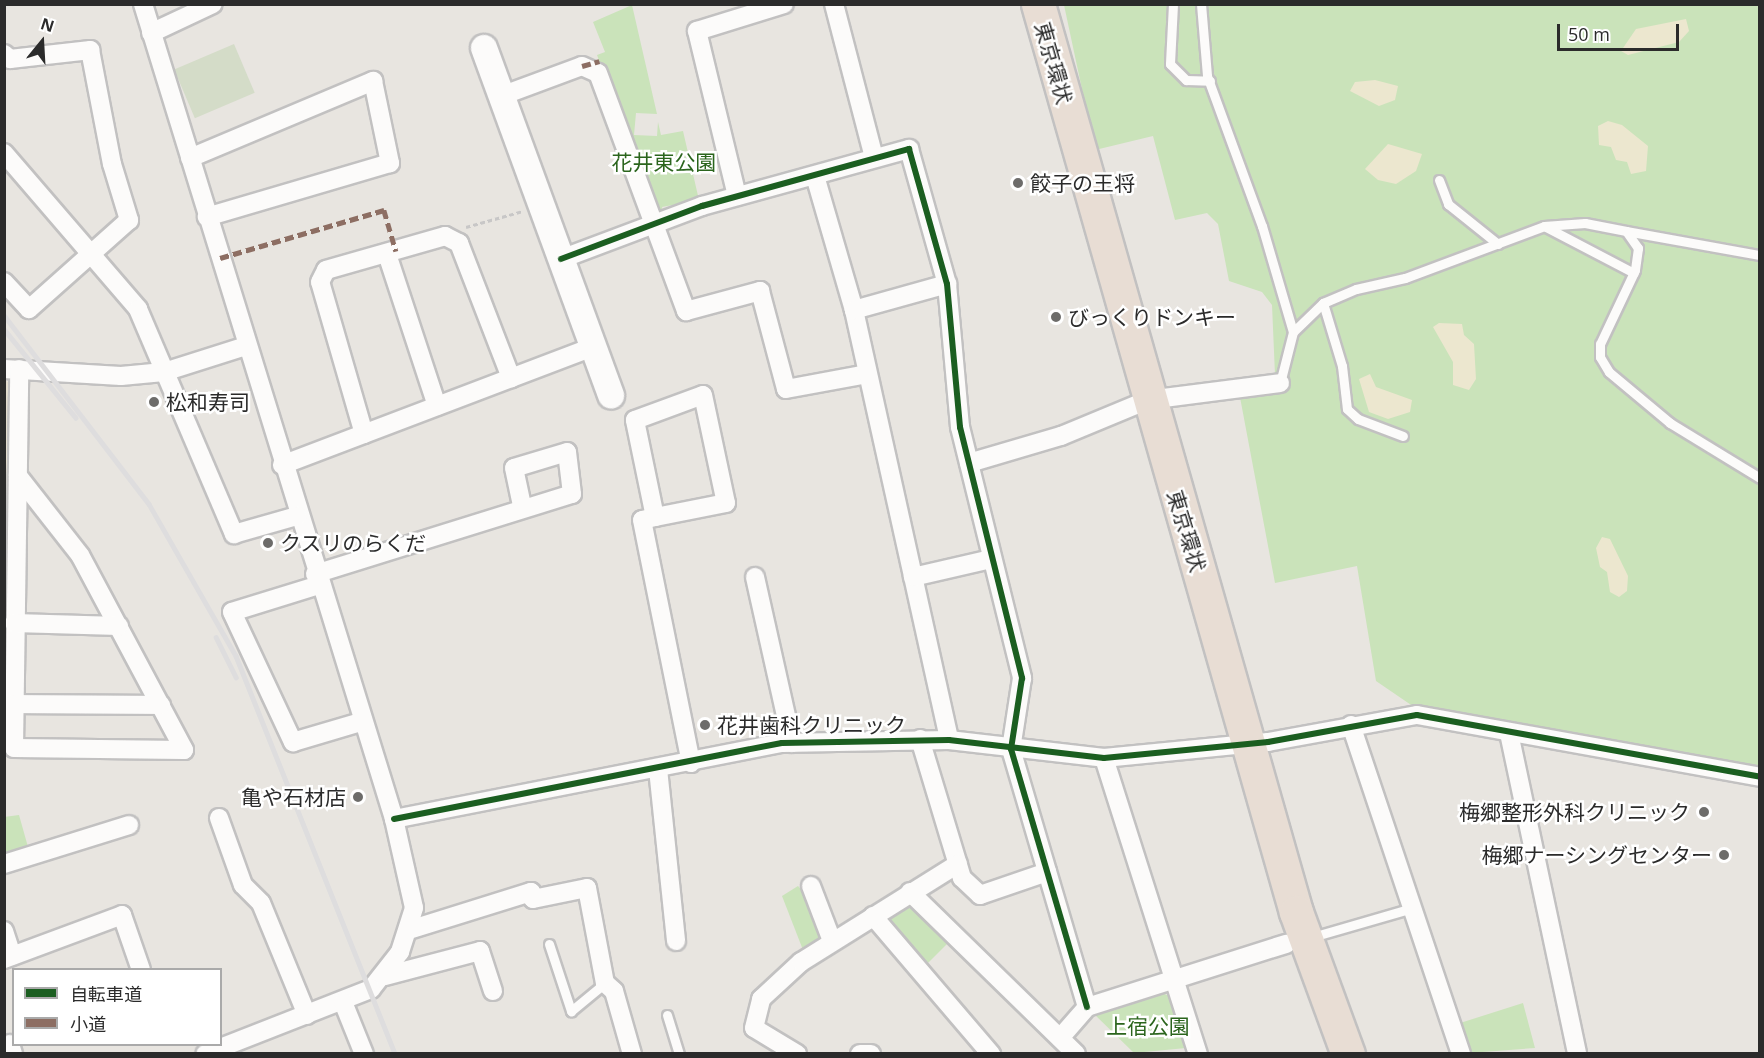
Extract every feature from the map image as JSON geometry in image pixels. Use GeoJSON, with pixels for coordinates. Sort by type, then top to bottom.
{"type":"FeatureCollection","features":[{"type":"Feature","properties":{"kind":"highway","name":"東京環状"},"geometry":{"type":"LineString","coordinates":[[1015,4],[1139,405],[1237,744],[1286,944],[1324,1053]]}},
{"type":"Feature","properties":{"kind":"highway","name":"東京環状"},"geometry":{"type":"LineString","coordinates":[[1038,4],[1139,405]]}},
{"type":"Feature","properties":{"kind":"highway","name":"東京環状"},"geometry":{"type":"LineString","coordinates":[[1237,744],[1348,1053]]}},
{"type":"Feature","properties":{"kind":"street"},"geometry":{"type":"LineString","coordinates":[[143,4],[297,516],[361,723],[394,819],[412,884],[409,930],[385,976]]}},
{"type":"Feature","properties":{"kind":"street"},"geometry":{"type":"LineString","coordinates":[[152,33],[213,4]]}},
{"type":"Feature","properties":{"kind":"street"},"geometry":{"type":"LineString","coordinates":[[737,196],[697,32],[784,4]]}},
{"type":"Feature","properties":{"kind":"street"},"geometry":{"type":"LineString","coordinates":[[834,4],[874,158]]}},
{"type":"Feature","properties":{"kind":"street"},"geometry":{"type":"LineString","coordinates":[[484,48],[611,395]]}},
{"type":"Feature","properties":{"kind":"street"},"geometry":{"type":"LineString","coordinates":[[4,54],[10,59],[90,50],[112,164],[129,220],[29,309],[4,282]]}},
{"type":"Feature","properties":{"kind":"street"},"geometry":{"type":"LineString","coordinates":[[501,96],[582,66],[598,73],[652,225],[686,311],[760,291],[786,389],[867,374]]}},
{"type":"Feature","properties":{"kind":"street"},"geometry":{"type":"LineString","coordinates":[[190,158],[372,81],[390,163],[207,217]]}},
{"type":"Feature","properties":{"kind":"street"},"geometry":{"type":"LineString","coordinates":[[561,259],[737,196],[909,149],[947,284],[957,408],[991,559],[1022,678],[1011,749],[1087,1007]]}},
{"type":"Feature","properties":{"kind":"street"},"geometry":{"type":"LineString","coordinates":[[4,153],[94,252],[138,309],[234,534],[297,516]]}},
{"type":"Feature","properties":{"kind":"street"},"geometry":{"type":"LineString","coordinates":[[815,176],[854,310],[949,740]]}},
{"type":"Feature","properties":{"kind":"street"},"geometry":{"type":"LineString","coordinates":[[364,434],[320,282],[326,270],[445,236],[459,243],[511,378]]}},
{"type":"Feature","properties":{"kind":"street"},"geometry":{"type":"LineString","coordinates":[[387,254],[437,406]]}},
{"type":"Feature","properties":{"kind":"street"},"geometry":{"type":"LineString","coordinates":[[854,310],[947,284]]}},
{"type":"Feature","properties":{"kind":"street"},"geometry":{"type":"LineString","coordinates":[[18,476],[80,555],[184,750],[14,748],[14,623],[18,476],[12,369],[164,372],[246,346]]}},
{"type":"Feature","properties":{"kind":"street"},"geometry":{"type":"LineString","coordinates":[[282,465],[593,347]]}},
{"type":"Feature","properties":{"kind":"street"},"geometry":{"type":"LineString","coordinates":[[969,463],[1139,405],[1280,383]]}},
{"type":"Feature","properties":{"kind":"street"},"geometry":{"type":"LineString","coordinates":[[655,517],[635,420],[703,395],[726,503],[642,520],[691,763]]}},
{"type":"Feature","properties":{"kind":"street"},"geometry":{"type":"LineString","coordinates":[[361,723],[293,741],[232,612],[317,579],[522,506]]}},
{"type":"Feature","properties":{"kind":"street"},"geometry":{"type":"LineString","coordinates":[[913,577],[991,559]]}},
{"type":"Feature","properties":{"kind":"street"},"geometry":{"type":"LineString","coordinates":[[755,577],[792,743]]}},
{"type":"Feature","properties":{"kind":"street"},"geometry":{"type":"LineString","coordinates":[[14,623],[119,626]]}},
{"type":"Feature","properties":{"kind":"street"},"geometry":{"type":"LineString","coordinates":[[14,704],[161,705]]}},
{"type":"Feature","properties":{"kind":"street"},"geometry":{"type":"LineString","coordinates":[[394,819],[792,743],[949,740],[1104,758],[1237,744],[1417,715],[1760,777]]}},
{"type":"Feature","properties":{"kind":"street"},"geometry":{"type":"LineString","coordinates":[[1351,724],[1409,909],[1461,1053]]}},
{"type":"Feature","properties":{"kind":"street"},"geometry":{"type":"LineString","coordinates":[[1509,733],[1576,1053]]}},
{"type":"Feature","properties":{"kind":"street"},"geometry":{"type":"LineString","coordinates":[[920,740],[958,864],[980,895],[1047,873]]}},
{"type":"Feature","properties":{"kind":"street"},"geometry":{"type":"LineString","coordinates":[[1104,758],[1173,981],[1198,1053]]}},
{"type":"Feature","properties":{"kind":"street"},"geometry":{"type":"LineString","coordinates":[[658,769],[676,941]]}},
{"type":"Feature","properties":{"kind":"street"},"geometry":{"type":"LineString","coordinates":[[219,818],[243,885],[261,903],[307,1015]]}},
{"type":"Feature","properties":{"kind":"street"},"geometry":{"type":"LineString","coordinates":[[4,864],[129,825]]}},
{"type":"Feature","properties":{"kind":"street"},"geometry":{"type":"LineString","coordinates":[[797,1053],[754,1028],[755,1014],[761,999],[832,941],[958,864]]}},
{"type":"Feature","properties":{"kind":"street"},"geometry":{"type":"LineString","coordinates":[[811,886],[832,941]]}},
{"type":"Feature","properties":{"kind":"street"},"geometry":{"type":"LineString","coordinates":[[409,930],[531,892],[533,899],[587,888],[605,983],[614,991],[633,1053]]}},
{"type":"Feature","properties":{"kind":"street"},"geometry":{"type":"LineString","coordinates":[[910,892],[1076,1053]]}},
{"type":"Feature","properties":{"kind":"street"},"geometry":{"type":"LineString","coordinates":[[4,931],[8,957],[122,915],[141,968]]}},
{"type":"Feature","properties":{"kind":"street"},"geometry":{"type":"LineString","coordinates":[[873,916],[991,1053]]}},
{"type":"Feature","properties":{"kind":"street"},"geometry":{"type":"LineString","coordinates":[[1060,1038],[1087,1007],[1286,944]]}},
{"type":"Feature","properties":{"kind":"street"},"geometry":{"type":"LineString","coordinates":[[205,1053],[343,1002],[385,976],[480,951],[493,991]]}},
{"type":"Feature","properties":{"kind":"street"},"geometry":{"type":"LineString","coordinates":[[343,1002],[364,1053]]}},
{"type":"Feature","properties":{"kind":"street"},"geometry":{"type":"LineString","coordinates":[[860,1053],[871,1053]]}},
{"type":"Feature","properties":{"kind":"lane"},"geometry":{"type":"LineString","coordinates":[[1173,4],[1170,64],[1186,80],[1210,81]]}},
{"type":"Feature","properties":{"kind":"lane"},"geometry":{"type":"LineString","coordinates":[[1201,4],[1210,81],[1293,332]]}},
{"type":"Feature","properties":{"kind":"lane"},"geometry":{"type":"LineString","coordinates":[[1439,180],[1448,204],[1498,244]]}},
{"type":"Feature","properties":{"kind":"lane"},"geometry":{"type":"LineString","coordinates":[[1280,383],[1293,332],[1323,303],[1498,244],[1544,226],[1585,224],[1760,255]]}},
{"type":"Feature","properties":{"kind":"lane"},"geometry":{"type":"LineString","coordinates":[[1544,226],[1634,273]]}},
{"type":"Feature","properties":{"kind":"lane"},"geometry":{"type":"LineString","coordinates":[[1626,231],[1638,248],[1634,273],[1600,344],[1609,372],[1670,423],[1760,478]]}},
{"type":"Feature","properties":{"kind":"lane"},"geometry":{"type":"LineString","coordinates":[[1323,303],[1342,366],[1347,409],[1403,436]]}},
{"type":"Feature","properties":{"kind":"lane"},"geometry":{"type":"LineString","coordinates":[[1319,936],[1409,909]]}},
{"type":"Feature","properties":{"kind":"lane"},"geometry":{"type":"LineString","coordinates":[[549,944],[571,1011],[605,983]]}},
{"type":"Feature","properties":{"kind":"lane"},"geometry":{"type":"LineString","coordinates":[[667,1015],[678,1053]]}},
{"type":"Feature","properties":{"kind":"path"},"geometry":{"type":"LineString","coordinates":[[445,236],[527,210]]}},
{"type":"Feature","properties":{"kind":"shaded area"},"geometry":{"type":"Polygon","coordinates":[[[4,380],[8,382],[6,781],[4,781],[4,380]]]}},
{"type":"Feature","properties":{"kind":"green space","name":"花井東公園"},"geometry":{"type":"Polygon","coordinates":[[[632,5],[657,114],[636,113],[634,135],[657,136],[658,122],[661,135],[683,131],[699,200],[662,207],[663,213],[654,209],[597,55],[605,52],[593,22],[632,5]]]}},
{"type":"Feature","properties":{"kind":"green space"},"geometry":{"type":"Polygon","coordinates":[[[1064,5],[1759,5],[1759,770],[1417,709],[1376,681],[1357,566],[1275,583],[1239,392],[1275,375],[1272,305],[1262,292],[1229,281],[1218,224],[1207,213],[1175,220],[1153,136],[1095,150],[1064,5]]]}},
{"type":"Feature","properties":{"kind":"green space"},"geometry":{"type":"Polygon","coordinates":[[[234,44],[255,93],[195,118],[174,69],[234,44]]]}},
{"type":"Feature","properties":{"kind":"green space"},"geometry":{"type":"Polygon","coordinates":[[[19,815],[28,847],[5,854],[4,817],[19,815]]]}},
{"type":"Feature","properties":{"kind":"green space"},"geometry":{"type":"Polygon","coordinates":[[[798,886],[809,898],[823,935],[803,950],[782,896],[798,886]]]}},
{"type":"Feature","properties":{"kind":"green space"},"geometry":{"type":"Polygon","coordinates":[[[908,904],[951,940],[926,965],[890,923],[891,916],[908,904]]]}},
{"type":"Feature","properties":{"kind":"green space","name":"上宿公園"},"geometry":{"type":"Polygon","coordinates":[[[1160,992],[1169,996],[1186,1048],[1134,1053],[1092,1012],[1160,992]]]}},
{"type":"Feature","properties":{"kind":"green space"},"geometry":{"type":"Polygon","coordinates":[[[1523,1003],[1535,1048],[1469,1053],[1457,1024],[1523,1003]]]}},
{"type":"Feature","properties":{"kind":"sand"},"geometry":{"type":"Polygon","coordinates":[[[1686,19],[1689,31],[1679,42],[1628,55],[1621,51],[1636,29],[1686,19]]]}},
{"type":"Feature","properties":{"kind":"sand"},"geometry":{"type":"Polygon","coordinates":[[[1375,80],[1398,86],[1395,100],[1379,106],[1350,91],[1355,82],[1375,80]]]}},
{"type":"Feature","properties":{"kind":"sand"},"geometry":{"type":"Polygon","coordinates":[[[1608,121],[1622,125],[1648,146],[1646,171],[1631,174],[1627,162],[1616,160],[1611,147],[1599,145],[1598,126],[1608,121]]]}},
{"type":"Feature","properties":{"kind":"sand"},"geometry":{"type":"Polygon","coordinates":[[[1388,144],[1422,154],[1416,171],[1396,184],[1378,180],[1365,169],[1388,144]]]}},
{"type":"Feature","properties":{"kind":"sand"},"geometry":{"type":"Polygon","coordinates":[[[1439,323],[1462,324],[1464,335],[1474,344],[1476,379],[1469,390],[1453,385],[1453,362],[1433,327],[1439,323]]]}},
{"type":"Feature","properties":{"kind":"sand"},"geometry":{"type":"Polygon","coordinates":[[[1370,374],[1376,387],[1412,400],[1410,412],[1388,419],[1369,412],[1359,379],[1370,374]]]}},
{"type":"Feature","properties":{"kind":"sand"},"geometry":{"type":"Polygon","coordinates":[[[1602,537],[1610,539],[1628,576],[1627,591],[1619,597],[1610,592],[1607,572],[1600,567],[1596,548],[1602,537]]]}},
{"type":"Feature","properties":{"kind":"railway"},"geometry":{"type":"LineString","coordinates":[[4,315],[149,504],[236,656],[395,1054]]}},
{"type":"Feature","properties":{"kind":"railway"},"geometry":{"type":"LineString","coordinates":[[4,329],[76,418]]}},
{"type":"Feature","properties":{"kind":"railway"},"geometry":{"type":"LineString","coordinates":[[216,637],[236,677]]}},
{"type":"Feature","properties":{"kind":"marked path"},"geometry":{"type":"LineString","coordinates":[[582,66],[599,61]]}},
{"type":"Feature","properties":{"kind":"marked path"},"geometry":{"type":"LineString","coordinates":[[220,258],[384,210],[396,251]]}},
{"type":"Feature","properties":{"kind":"cycle path"},"geometry":{"type":"LineString","coordinates":[[561,259],[702,206],[909,149],[947,284],[960,427],[1022,678],[1011,749],[1087,1007]]}},
{"type":"Feature","properties":{"kind":"cycle path"},"geometry":{"type":"LineString","coordinates":[[394,819],[782,743],[949,740],[1104,758],[1268,742],[1417,715],[1760,777]]}},
{"type":"Feature","properties":{"kind":"place","name":"餃子の王将"},"geometry":{"type":"Point","coordinates":[1018,183]}},
{"type":"Feature","properties":{"kind":"place","name":"びっくりドンキー"},"geometry":{"type":"Point","coordinates":[1056,317]}},
{"type":"Feature","properties":{"kind":"place","name":"松和寿司"},"geometry":{"type":"Point","coordinates":[154,402]}},
{"type":"Feature","properties":{"kind":"place","name":"クスリのらくだ"},"geometry":{"type":"Point","coordinates":[268,543]}},
{"type":"Feature","properties":{"kind":"place","name":"花井歯科クリニック"},"geometry":{"type":"Point","coordinates":[705,725]}},
{"type":"Feature","properties":{"kind":"place","name":"亀や石材店"},"geometry":{"type":"Point","coordinates":[358,797]}},
{"type":"Feature","properties":{"kind":"place","name":"梅郷整形外科クリニック"},"geometry":{"type":"Point","coordinates":[1704,812]}},
{"type":"Feature","properties":{"kind":"place","name":"梅郷ナーシングセンター"},"geometry":{"type":"Point","coordinates":[1724,855]}}]}
